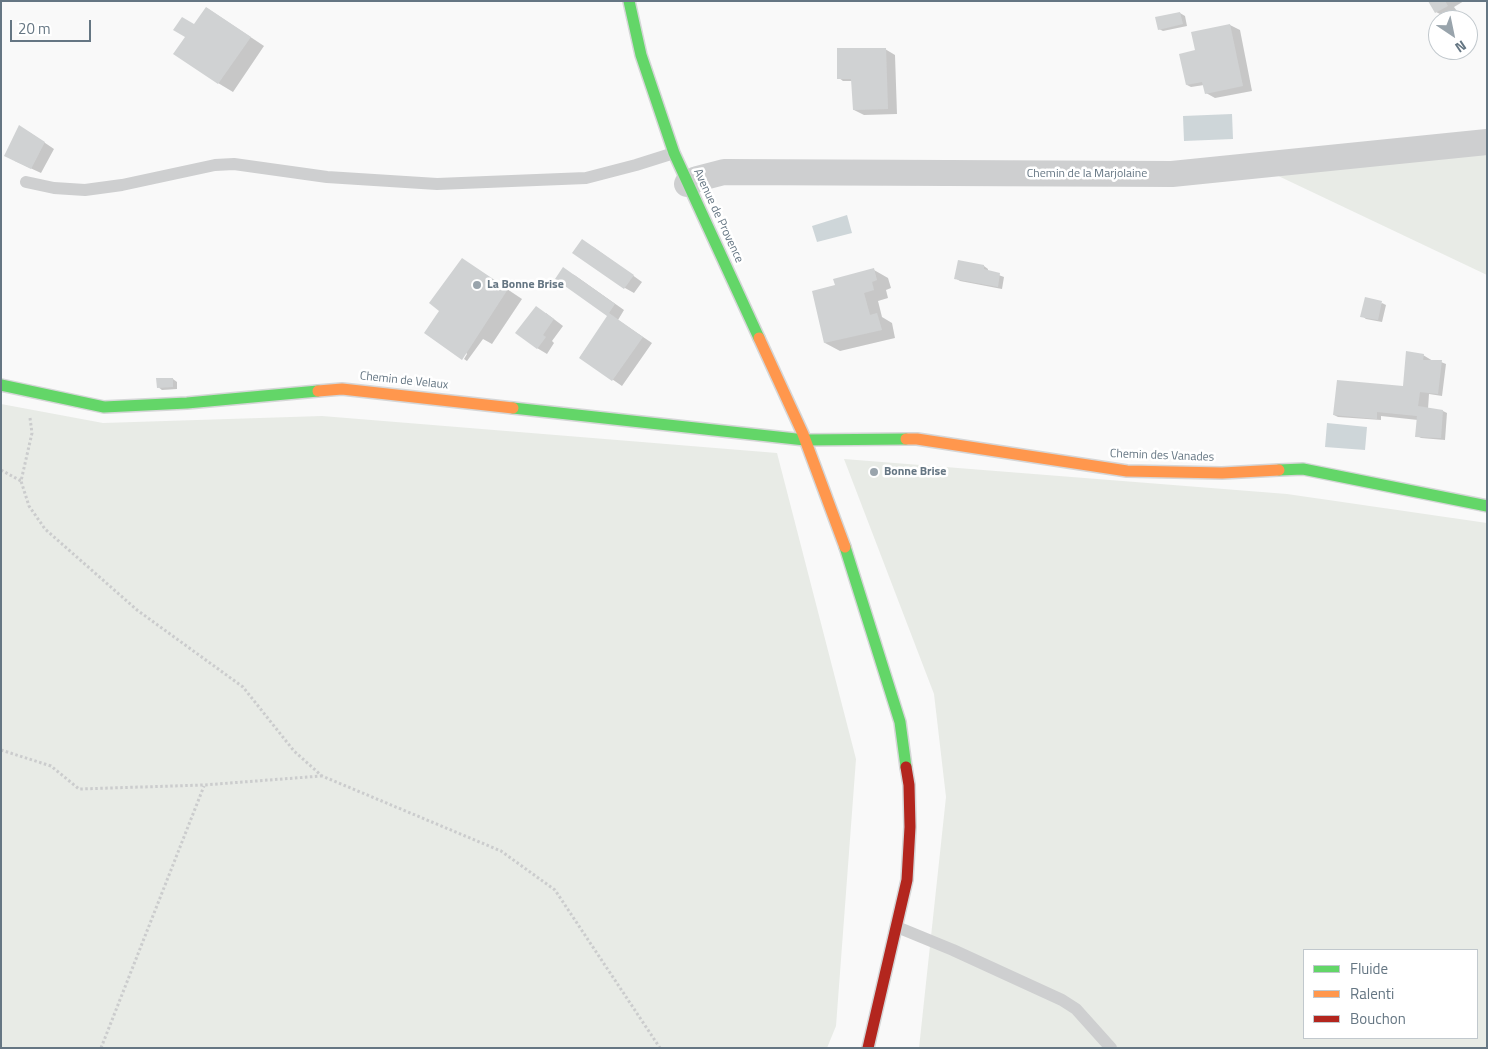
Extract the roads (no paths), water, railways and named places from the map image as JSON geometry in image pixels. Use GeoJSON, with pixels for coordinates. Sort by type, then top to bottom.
{"type":"FeatureCollection","features":[{"type":"Feature","properties":{"kind":"street","name":"Avenue de Provence"},"geometry":{"type":"LineString","coordinates":[[629,1],[641,55],[674,153],[804,437],[841,533],[900,722],[909,785],[910,827],[907,880],[868,1048]]}},
{"type":"Feature","properties":{"kind":"street","name":"Chemin de la Marjolaine"},"geometry":{"type":"LineString","coordinates":[[687,184],[724,172],[1172,174],[1487,142]]}},
{"type":"Feature","properties":{"kind":"street","name":"Chemin de Velaux"},"geometry":{"type":"LineString","coordinates":[[1,385],[104,407],[187,403],[342,389],[804,437]]}},
{"type":"Feature","properties":{"kind":"street","name":"Chemin des Vanades"},"geometry":{"type":"LineString","coordinates":[[804,437],[917,439],[1126,471],[1222,472],[1303,469],[1487,506]]}},
{"type":"Feature","properties":{"kind":"lane"},"geometry":{"type":"LineString","coordinates":[[26,182],[54,188],[85,190],[122,185],[215,165],[234,164],[327,176],[437,184],[586,178],[674,153]]}},
{"type":"Feature","properties":{"kind":"lane"},"geometry":{"type":"LineString","coordinates":[[897,927],[953,950],[1062,1000],[1076,1009],[1111,1048]]}},
{"type":"Feature","properties":{"kind":"place","name":"La Bonne Brise"},"geometry":{"type":"Point","coordinates":[477,285]}},
{"type":"Feature","properties":{"kind":"place","name":"Bonne Brise"},"geometry":{"type":"Point","coordinates":[874,472]}}]}
